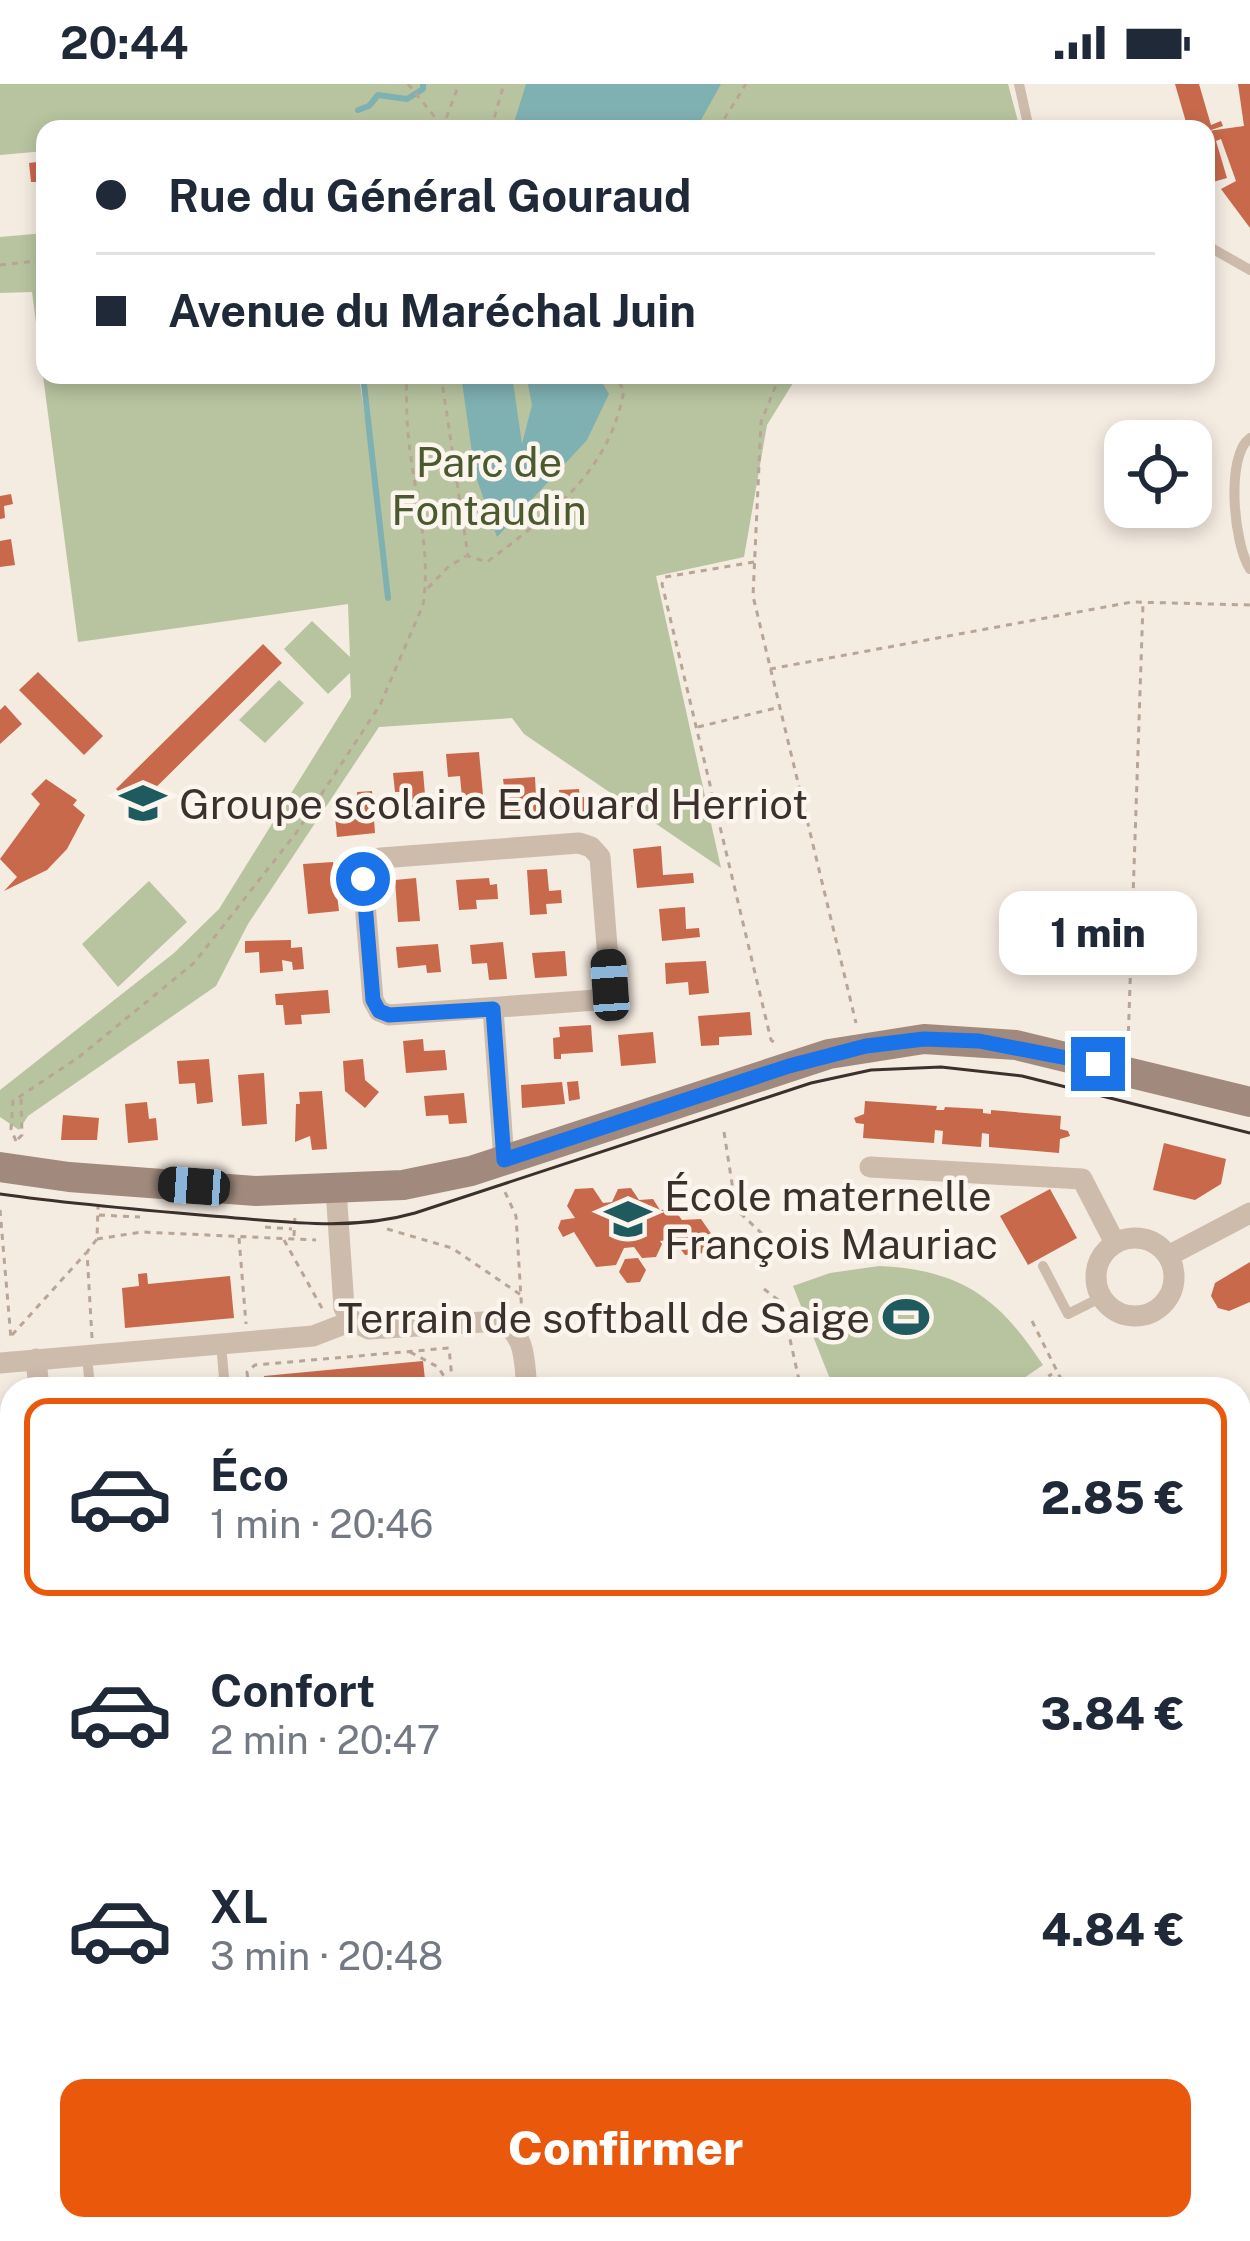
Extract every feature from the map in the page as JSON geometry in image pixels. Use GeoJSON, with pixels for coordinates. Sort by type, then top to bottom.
{"type":"FeatureCollection","features":[{"type":"Feature","properties":{"kind":"main road"},"geometry":{"type":"LineString","coordinates":[[0,1167],[68,1177],[256,1191],[404,1197],[829,1054],[924,1039],[1016,1045],[1250,1102]]}},
{"type":"Feature","properties":{"kind":"street"},"geometry":{"type":"LineString","coordinates":[[578,843],[591,847],[600,857],[607,991],[596,1000],[493,1009],[389,1015],[379,1011],[373,1000],[363,879],[368,865],[381,858],[578,843]]}},
{"type":"Feature","properties":{"kind":"street"},"geometry":{"type":"LineString","coordinates":[[493,1009],[504,1160]]}},
{"type":"Feature","properties":{"kind":"street"},"geometry":{"type":"LineString","coordinates":[[870,1166],[1082,1179],[1115,1243]]}},
{"type":"Feature","properties":{"kind":"street"},"geometry":{"type":"LineString","coordinates":[[336,1196],[342,1326]]}},
{"type":"Feature","properties":{"kind":"street"},"geometry":{"type":"LineString","coordinates":[[1168,1256],[1250,1213]]}},
{"type":"Feature","properties":{"kind":"street"},"geometry":{"type":"LineString","coordinates":[[1138,1238],[1150,1241],[1168,1256],[1173,1281],[1163,1303],[1153,1311],[1128,1315],[1102,1297],[1096,1270],[1115,1243],[1138,1238]]}},
{"type":"Feature","properties":{"kind":"street"},"geometry":{"type":"LineString","coordinates":[[16,1361],[89,1347],[220,1343],[342,1326],[369,1329],[500,1321],[517,1334],[526,1377]]}},
{"type":"Feature","properties":{"kind":"lane"},"geometry":{"type":"LineString","coordinates":[[1018,84],[1027,120]]}},
{"type":"Feature","properties":{"kind":"lane"},"geometry":{"type":"LineString","coordinates":[[1215,250],[1250,270]]}},
{"type":"Feature","properties":{"kind":"lane"},"geometry":{"type":"LineString","coordinates":[[1250,438],[1237,453],[1235,467],[1238,534],[1250,569]]}},
{"type":"Feature","properties":{"kind":"lane"},"geometry":{"type":"LineString","coordinates":[[1043,1266],[1068,1315],[1102,1297]]}},
{"type":"Feature","properties":{"kind":"lane"},"geometry":{"type":"LineString","coordinates":[[220,1343],[224,1377]]}},
{"type":"Feature","properties":{"kind":"lane"},"geometry":{"type":"LineString","coordinates":[[89,1347],[89,1377]]}},
{"type":"Feature","properties":{"kind":"path"},"geometry":{"type":"LineString","coordinates":[[446,120],[459,84]]}},
{"type":"Feature","properties":{"kind":"path"},"geometry":{"type":"LineString","coordinates":[[493,120],[503,84]]}},
{"type":"Feature","properties":{"kind":"path"},"geometry":{"type":"LineString","coordinates":[[724,120],[746,84]]}},
{"type":"Feature","properties":{"kind":"path"},"geometry":{"type":"LineString","coordinates":[[410,87],[437,120]]}},
{"type":"Feature","properties":{"kind":"path"},"geometry":{"type":"LineString","coordinates":[[0,265],[36,261]]}},
{"type":"Feature","properties":{"kind":"path"},"geometry":{"type":"LineString","coordinates":[[22,1095],[22,1135],[16,1141],[10,1106],[22,1095],[79,1057],[194,963],[296,833],[380,705],[425,591],[406,384]]}},
{"type":"Feature","properties":{"kind":"path"},"geometry":{"type":"LineString","coordinates":[[442,384],[468,556]]}},
{"type":"Feature","properties":{"kind":"path"},"geometry":{"type":"LineString","coordinates":[[425,591],[448,567],[468,556],[487,562],[566,502],[618,426],[624,390],[620,384]]}},
{"type":"Feature","properties":{"kind":"path"},"geometry":{"type":"LineString","coordinates":[[776,384],[761,422],[753,596],[856,1025]]}},
{"type":"Feature","properties":{"kind":"path"},"geometry":{"type":"LineString","coordinates":[[754,562],[665,577],[662,584],[771,1040],[778,1045]]}},
{"type":"Feature","properties":{"kind":"path"},"geometry":{"type":"LineString","coordinates":[[768,670],[1144,602],[1250,605]]}},
{"type":"Feature","properties":{"kind":"path"},"geometry":{"type":"LineString","coordinates":[[1128,1052],[1144,602]]}},
{"type":"Feature","properties":{"kind":"path"},"geometry":{"type":"LineString","coordinates":[[696,727],[778,708]]}},
{"type":"Feature","properties":{"kind":"path"},"geometry":{"type":"LineString","coordinates":[[724,1132],[736,1209],[776,1247]]}},
{"type":"Feature","properties":{"kind":"path"},"geometry":{"type":"LineString","coordinates":[[505,1192],[516,1216],[523,1316]]}},
{"type":"Feature","properties":{"kind":"path"},"geometry":{"type":"LineString","coordinates":[[293,1239],[296,1207]]}},
{"type":"Feature","properties":{"kind":"path"},"geometry":{"type":"LineString","coordinates":[[0,1210],[16,1361]]}},
{"type":"Feature","properties":{"kind":"path"},"geometry":{"type":"LineString","coordinates":[[11,1336],[97,1239],[98,1214],[140,1217]]}},
{"type":"Feature","properties":{"kind":"path"},"geometry":{"type":"LineString","coordinates":[[265,1227],[294,1230]]}},
{"type":"Feature","properties":{"kind":"path"},"geometry":{"type":"LineString","coordinates":[[386,1229],[452,1248],[521,1295]]}},
{"type":"Feature","properties":{"kind":"path"},"geometry":{"type":"LineString","coordinates":[[97,1239],[142,1232],[327,1240]]}},
{"type":"Feature","properties":{"kind":"path"},"geometry":{"type":"LineString","coordinates":[[239,1236],[247,1326]]}},
{"type":"Feature","properties":{"kind":"path"},"geometry":{"type":"LineString","coordinates":[[284,1238],[342,1326],[341,1357]]}},
{"type":"Feature","properties":{"kind":"path"},"geometry":{"type":"LineString","coordinates":[[87,1252],[89,1347]]}},
{"type":"Feature","properties":{"kind":"path"},"geometry":{"type":"LineString","coordinates":[[764,1289],[782,1303],[798,1377]]}},
{"type":"Feature","properties":{"kind":"path"},"geometry":{"type":"LineString","coordinates":[[1033,1321],[1060,1377]]}},
{"type":"Feature","properties":{"kind":"path"},"geometry":{"type":"LineString","coordinates":[[248,1377],[255,1365],[449,1348],[451,1377]]}},
{"type":"Feature","properties":{"kind":"path"},"geometry":{"type":"LineString","coordinates":[[409,1351],[438,1367],[444,1377]]}},
{"type":"Feature","properties":{"kind":"path"},"geometry":{"type":"LineString","coordinates":[[1047,1377],[1052,1374]]}},
{"type":"Feature","properties":{"kind":"green space"},"geometry":{"type":"Polygon","coordinates":[[[0,84],[1008,84],[1018,120],[36,120],[36,152],[0,155],[0,84]]]}},
{"type":"Feature","properties":{"kind":"green space"},"geometry":{"type":"Polygon","coordinates":[[[36,234],[36,322],[32,292],[0,293],[0,237],[36,234]]]}},
{"type":"Feature","properties":{"kind":"green space","name":"Parc de Fontaudin"},"geometry":{"type":"Polygon","coordinates":[[[44,384],[360,384],[373,473],[364,384],[792,384],[767,425],[744,557],[656,576],[721,868],[524,734],[512,718],[379,727],[248,924],[216,986],[28,1116],[19,1130],[0,1117],[0,1090],[174,953],[219,909],[351,697],[350,673],[328,694],[284,649],[312,621],[350,657],[348,604],[78,642],[44,384]]]}},
{"type":"Feature","properties":{"kind":"green space"},"geometry":{"type":"Polygon","coordinates":[[[279,680],[304,703],[265,743],[239,720],[279,680]]]}},
{"type":"Feature","properties":{"kind":"green space"},"geometry":{"type":"Polygon","coordinates":[[[149,881],[187,922],[118,987],[82,944],[149,881]]]}},
{"type":"Feature","properties":{"kind":"green space","name":"Terrain de softball de Saige"},"geometry":{"type":"Polygon","coordinates":[[[879,1266],[956,1281],[994,1305],[1043,1365],[1026,1377],[829,1377],[793,1286],[830,1273],[879,1266]]]}},
{"type":"Feature","properties":{"kind":"water"},"geometry":{"type":"Polygon","coordinates":[[[526,84],[721,84],[701,120],[515,120],[526,84]]]}},
{"type":"Feature","properties":{"kind":"water"},"geometry":{"type":"Polygon","coordinates":[[[462,384],[513,384],[522,444],[532,405],[528,384],[603,384],[609,394],[587,440],[497,537],[475,474],[462,384]]]}},
{"type":"Feature","properties":{"kind":"building"},"geometry":{"type":"Polygon","coordinates":[[[1175,84],[1199,84],[1210,120],[1185,120],[1175,84]]]}},
{"type":"Feature","properties":{"kind":"building"},"geometry":{"type":"Polygon","coordinates":[[[1238,84],[1250,84],[1250,228],[1221,189],[1236,181],[1221,139],[1216,141],[1227,178],[1215,181],[1215,130],[1244,126],[1238,84]]]}},
{"type":"Feature","properties":{"kind":"building"},"geometry":{"type":"Polygon","coordinates":[[[36,162],[36,182],[31,182],[29,163],[36,162]]]}},
{"type":"Feature","properties":{"kind":"building"},"geometry":{"type":"Polygon","coordinates":[[[11,494],[13,504],[4,506],[5,518],[0,519],[0,496],[11,494]]]}},
{"type":"Feature","properties":{"kind":"building"},"geometry":{"type":"Polygon","coordinates":[[[11,539],[15,565],[0,567],[0,541],[11,539]]]}},
{"type":"Feature","properties":{"kind":"building"},"geometry":{"type":"Polygon","coordinates":[[[263,644],[282,663],[135,808],[116,789],[263,644]]]}},
{"type":"Feature","properties":{"kind":"building"},"geometry":{"type":"Polygon","coordinates":[[[38,672],[103,736],[84,755],[19,690],[38,672]]]}},
{"type":"Feature","properties":{"kind":"building"},"geometry":{"type":"Polygon","coordinates":[[[5,705],[22,724],[0,744],[0,710],[5,705]]]}},
{"type":"Feature","properties":{"kind":"building"},"geometry":{"type":"Polygon","coordinates":[[[479,752],[483,795],[462,797],[460,776],[448,777],[446,754],[479,752]]]}},
{"type":"Feature","properties":{"kind":"building"},"geometry":{"type":"Polygon","coordinates":[[[423,771],[426,807],[408,809],[406,792],[395,792],[393,773],[423,771]]]}},
{"type":"Feature","properties":{"kind":"building"},"geometry":{"type":"Polygon","coordinates":[[[535,777],[537,816],[508,818],[503,779],[535,777]]]}},
{"type":"Feature","properties":{"kind":"building"},"geometry":{"type":"Polygon","coordinates":[[[46,779],[77,800],[73,805],[85,815],[67,849],[47,870],[4,891],[17,877],[0,859],[40,804],[31,794],[46,779]]]}},
{"type":"Feature","properties":{"kind":"building"},"geometry":{"type":"Polygon","coordinates":[[[579,789],[580,797],[592,797],[593,817],[562,819],[559,790],[579,789]]]}},
{"type":"Feature","properties":{"kind":"building"},"geometry":{"type":"Polygon","coordinates":[[[372,791],[375,833],[337,837],[335,816],[359,814],[357,792],[372,791]]]}},
{"type":"Feature","properties":{"kind":"building"},"geometry":{"type":"Polygon","coordinates":[[[661,846],[663,875],[693,873],[694,883],[637,888],[633,849],[661,846]]]}},
{"type":"Feature","properties":{"kind":"building"},"geometry":{"type":"Polygon","coordinates":[[[333,862],[339,911],[308,914],[303,864],[333,862]]]}},
{"type":"Feature","properties":{"kind":"building"},"geometry":{"type":"Polygon","coordinates":[[[547,869],[549,891],[561,890],[562,903],[546,904],[547,914],[530,915],[527,870],[547,869]]]}},
{"type":"Feature","properties":{"kind":"building"},"geometry":{"type":"Polygon","coordinates":[[[416,878],[420,921],[398,922],[395,880],[416,878]]]}},
{"type":"Feature","properties":{"kind":"building"},"geometry":{"type":"Polygon","coordinates":[[[489,878],[490,885],[497,884],[498,899],[476,900],[477,909],[459,910],[456,880],[489,878]]]}},
{"type":"Feature","properties":{"kind":"building"},"geometry":{"type":"Polygon","coordinates":[[[685,907],[686,929],[699,928],[700,937],[662,941],[659,909],[685,907]]]}},
{"type":"Feature","properties":{"kind":"building"},"geometry":{"type":"Polygon","coordinates":[[[291,940],[291,948],[302,947],[304,969],[293,970],[292,962],[282,960],[283,971],[260,973],[259,952],[245,953],[245,941],[291,940]]]}},
{"type":"Feature","properties":{"kind":"building"},"geometry":{"type":"Polygon","coordinates":[[[503,942],[507,979],[489,980],[487,963],[472,964],[470,945],[503,942]]]}},
{"type":"Feature","properties":{"kind":"building"},"geometry":{"type":"Polygon","coordinates":[[[438,944],[441,972],[427,973],[426,965],[398,968],[396,947],[438,944]]]}},
{"type":"Feature","properties":{"kind":"building"},"geometry":{"type":"Polygon","coordinates":[[[565,951],[567,976],[535,978],[532,953],[565,951]]]}},
{"type":"Feature","properties":{"kind":"building"},"geometry":{"type":"Polygon","coordinates":[[[706,961],[709,993],[689,995],[688,982],[666,984],[665,963],[706,961]]]}},
{"type":"Feature","properties":{"kind":"building"},"geometry":{"type":"Polygon","coordinates":[[[328,990],[330,1013],[301,1015],[302,1024],[285,1025],[283,1005],[276,1005],[275,994],[328,990]]]}},
{"type":"Feature","properties":{"kind":"building"},"geometry":{"type":"Polygon","coordinates":[[[750,1012],[752,1035],[719,1037],[719,1045],[701,1046],[698,1016],[750,1012]]]}},
{"type":"Feature","properties":{"kind":"building"},"geometry":{"type":"Polygon","coordinates":[[[591,1025],[593,1052],[561,1054],[561,1059],[554,1059],[553,1038],[560,1037],[559,1027],[591,1025]]]}},
{"type":"Feature","properties":{"kind":"building"},"geometry":{"type":"Polygon","coordinates":[[[653,1032],[656,1063],[621,1066],[618,1035],[653,1032]]]}},
{"type":"Feature","properties":{"kind":"building"},"geometry":{"type":"Polygon","coordinates":[[[423,1039],[424,1051],[445,1050],[447,1070],[406,1073],[403,1041],[423,1039]]]}},
{"type":"Feature","properties":{"kind":"building"},"geometry":{"type":"Polygon","coordinates":[[[209,1059],[213,1102],[197,1104],[195,1083],[179,1084],[177,1061],[209,1059]]]}},
{"type":"Feature","properties":{"kind":"building"},"geometry":{"type":"Polygon","coordinates":[[[363,1059],[365,1080],[379,1092],[365,1108],[345,1091],[343,1061],[363,1059]]]}},
{"type":"Feature","properties":{"kind":"building"},"geometry":{"type":"Polygon","coordinates":[[[264,1073],[267,1124],[242,1126],[238,1075],[264,1073]]]}},
{"type":"Feature","properties":{"kind":"building"},"geometry":{"type":"Polygon","coordinates":[[[578,1081],[580,1099],[569,1101],[567,1082],[578,1081]]]}},
{"type":"Feature","properties":{"kind":"building"},"geometry":{"type":"Polygon","coordinates":[[[562,1082],[565,1104],[522,1108],[521,1085],[562,1082]]]}},
{"type":"Feature","properties":{"kind":"building"},"geometry":{"type":"Polygon","coordinates":[[[322,1091],[327,1149],[312,1150],[310,1136],[295,1142],[296,1104],[300,1104],[299,1092],[322,1091]]]}},
{"type":"Feature","properties":{"kind":"building"},"geometry":{"type":"Polygon","coordinates":[[[464,1093],[467,1123],[449,1124],[448,1115],[426,1116],[424,1096],[464,1093]]]}},
{"type":"Feature","properties":{"kind":"building"},"geometry":{"type":"Polygon","coordinates":[[[865,1101],[1061,1116],[1060,1129],[1070,1136],[1060,1139],[1059,1153],[989,1147],[989,1134],[982,1133],[981,1147],[942,1144],[943,1131],[935,1130],[934,1143],[863,1138],[864,1124],[854,1118],[864,1114],[865,1101]]]}},
{"type":"Feature","properties":{"kind":"building"},"geometry":{"type":"Polygon","coordinates":[[[147,1102],[149,1119],[156,1118],[158,1140],[128,1143],[125,1104],[147,1102]]]}},
{"type":"Feature","properties":{"kind":"building"},"geometry":{"type":"Polygon","coordinates":[[[63,1115],[99,1118],[97,1140],[61,1140],[63,1115]]]}},
{"type":"Feature","properties":{"kind":"building"},"geometry":{"type":"Polygon","coordinates":[[[1164,1143],[1226,1159],[1221,1184],[1195,1200],[1153,1190],[1164,1143]]]}},
{"type":"Feature","properties":{"kind":"building"},"geometry":{"type":"Polygon","coordinates":[[[593,1188],[603,1203],[612,1202],[618,1189],[631,1188],[639,1200],[653,1199],[660,1210],[674,1209],[682,1220],[701,1219],[712,1235],[704,1253],[685,1255],[673,1239],[660,1241],[656,1257],[642,1258],[634,1247],[624,1248],[616,1265],[596,1267],[574,1232],[563,1237],[558,1228],[561,1220],[575,1218],[567,1206],[575,1189],[593,1188]]]}},
{"type":"Feature","properties":{"kind":"building"},"geometry":{"type":"Polygon","coordinates":[[[1050,1189],[1077,1238],[1028,1265],[1000,1216],[1050,1189]]]}},
{"type":"Feature","properties":{"kind":"building"},"geometry":{"type":"Polygon","coordinates":[[[638,1258],[646,1270],[640,1282],[627,1283],[619,1272],[625,1259],[638,1258]]]}},
{"type":"Feature","properties":{"kind":"building"},"geometry":{"type":"Polygon","coordinates":[[[1250,1262],[1250,1302],[1229,1311],[1218,1308],[1211,1296],[1215,1283],[1250,1262]]]}},
{"type":"Feature","properties":{"kind":"building"},"geometry":{"type":"Polygon","coordinates":[[[147,1273],[148,1284],[230,1276],[234,1318],[125,1328],[122,1288],[139,1286],[138,1274],[147,1273]]]}},
{"type":"Feature","properties":{"kind":"building"},"geometry":{"type":"Polygon","coordinates":[[[423,1361],[425,1377],[264,1377],[423,1361]]]}},
{"type":"Feature","properties":{"kind":"waterway"},"geometry":{"type":"LineString","coordinates":[[358,110],[378,95],[407,99],[423,89],[423,84]]}},
{"type":"Feature","properties":{"kind":"waterway"},"geometry":{"type":"LineString","coordinates":[[364,384],[388,598]]}},
{"type":"Feature","properties":{"kind":"tram line"},"geometry":{"type":"LineString","coordinates":[[0,1194],[289,1222],[390,1219],[811,1083],[871,1070],[941,1067],[1022,1076],[1250,1133]]}},
{"type":"Feature","properties":{"kind":"place","name":"Groupe scolaire Edouard Herriot"},"geometry":{"type":"Point","coordinates":[143,803]}},
{"type":"Feature","properties":{"kind":"place","name":"École maternelle François Mauriac"},"geometry":{"type":"Point","coordinates":[628,1219]}},
{"type":"Feature","properties":{"kind":"place","name":"Terrain de softball de Saige"},"geometry":{"type":"Point","coordinates":[906,1317]}},
{"type":"Feature","properties":{"kind":"route"},"geometry":{"type":"LineString","coordinates":[[363,879],[373,1000],[379,1011],[389,1015],[493,1009],[504,1160],[789,1066],[866,1046],[924,1039],[979,1041],[1098,1064]]}}]}
